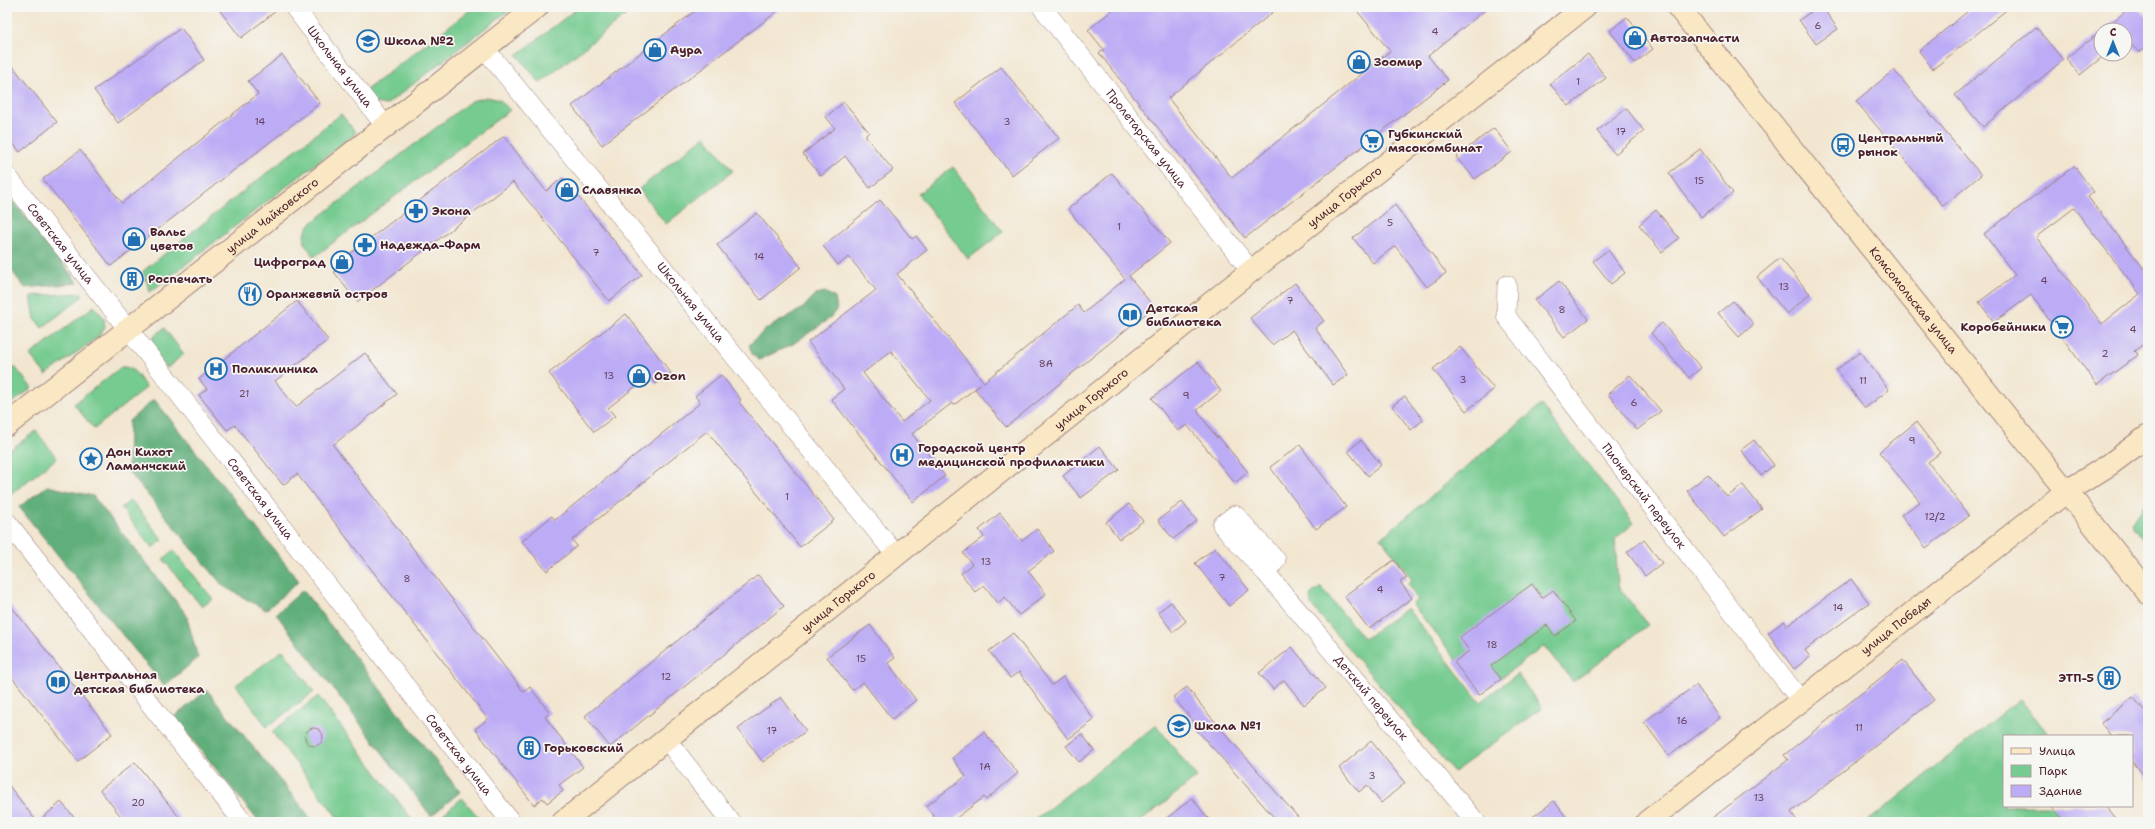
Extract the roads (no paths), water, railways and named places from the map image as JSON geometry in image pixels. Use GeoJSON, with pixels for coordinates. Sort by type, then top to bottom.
{"type":"FeatureCollection","features":[{"type":"Feature","properties":{"kind":"street","name":"Школьная улица"},"geometry":{"type":"LineString","coordinates":[[294,7],[386,127]]}},
{"type":"Feature","properties":{"kind":"street","name":"улица Чайковского"},"geometry":{"type":"LineString","coordinates":[[7,425],[537,7]]}},
{"type":"Feature","properties":{"kind":"street","name":"Пролетарская улица"},"geometry":{"type":"LineString","coordinates":[[1042,7],[1250,271]]}},
{"type":"Feature","properties":{"kind":"street","name":"улица Горького"},"geometry":{"type":"LineString","coordinates":[[563,822],[1250,271],[1584,7]]}},
{"type":"Feature","properties":{"kind":"street","name":"Комсомольская улица"},"geometry":{"type":"LineString","coordinates":[[1678,7],[2148,593]]}},
{"type":"Feature","properties":{"kind":"street","name":"Школьная улица"},"geometry":{"type":"LineString","coordinates":[[485,49],[896,555]]}},
{"type":"Feature","properties":{"kind":"street","name":"Советская улица"},"geometry":{"type":"LineString","coordinates":[[7,176],[511,822]]}},
{"type":"Feature","properties":{"kind":"street","name":"Пионерский переулок"},"geometry":{"type":"LineString","coordinates":[[1507,284],[1506,316],[1801,701]]}},
{"type":"Feature","properties":{"kind":"street","name":"улица Победы"},"geometry":{"type":"LineString","coordinates":[[1652,820],[2067,491],[2109,465],[2148,436]]}},
{"type":"Feature","properties":{"kind":"street"},"geometry":{"type":"LineString","coordinates":[[7,522],[243,822]]}},
{"type":"Feature","properties":{"kind":"street","name":"Детский переулок"},"geometry":{"type":"LineString","coordinates":[[1266,572],[1476,822]]}},
{"type":"Feature","properties":{"kind":"street"},"geometry":{"type":"LineString","coordinates":[[666,739],[730,822]]}},
{"type":"Feature","properties":{"kind":"place","name":"Автозапчасти"},"geometry":{"type":"Point","coordinates":[1635,38]}},
{"type":"Feature","properties":{"kind":"place","name":"Школа №2"},"geometry":{"type":"Point","coordinates":[368,41]}},
{"type":"Feature","properties":{"kind":"place","name":"Аура"},"geometry":{"type":"Point","coordinates":[655,50]}},
{"type":"Feature","properties":{"kind":"place","name":"Зоомир"},"geometry":{"type":"Point","coordinates":[1359,62]}},
{"type":"Feature","properties":{"kind":"place","name":"Губкинский мясокомбинат"},"geometry":{"type":"Point","coordinates":[1372,141]}},
{"type":"Feature","properties":{"kind":"place","name":"Центральный рынок"},"geometry":{"type":"Point","coordinates":[1843,145]}},
{"type":"Feature","properties":{"kind":"place","name":"Славянка"},"geometry":{"type":"Point","coordinates":[567,190]}},
{"type":"Feature","properties":{"kind":"place","name":"Экона"},"geometry":{"type":"Point","coordinates":[416,211]}},
{"type":"Feature","properties":{"kind":"place","name":"Вальс цветов"},"geometry":{"type":"Point","coordinates":[134,239]}},
{"type":"Feature","properties":{"kind":"place","name":"Надежда-Фарм"},"geometry":{"type":"Point","coordinates":[365,245]}},
{"type":"Feature","properties":{"kind":"place","name":"Цифроград"},"geometry":{"type":"Point","coordinates":[342,262]}},
{"type":"Feature","properties":{"kind":"place","name":"Роспечать"},"geometry":{"type":"Point","coordinates":[132,279]}},
{"type":"Feature","properties":{"kind":"place","name":"Оранжевый остров"},"geometry":{"type":"Point","coordinates":[250,294]}},
{"type":"Feature","properties":{"kind":"place","name":"Детская библиотека"},"geometry":{"type":"Point","coordinates":[1130,315]}},
{"type":"Feature","properties":{"kind":"place","name":"Коробейники"},"geometry":{"type":"Point","coordinates":[2062,327]}},
{"type":"Feature","properties":{"kind":"place","name":"Поликлиника"},"geometry":{"type":"Point","coordinates":[216,369]}},
{"type":"Feature","properties":{"kind":"place","name":"Ozon"},"geometry":{"type":"Point","coordinates":[639,376]}},
{"type":"Feature","properties":{"kind":"place","name":"Городской центр медицинской профилактики"},"geometry":{"type":"Point","coordinates":[902,455]}},
{"type":"Feature","properties":{"kind":"place","name":"Дон Кихот Ламанчский"},"geometry":{"type":"Point","coordinates":[91,459]}},
{"type":"Feature","properties":{"kind":"place","name":"ЭТП-5"},"geometry":{"type":"Point","coordinates":[2109,678]}},
{"type":"Feature","properties":{"kind":"place","name":"Центральная детская библиотека"},"geometry":{"type":"Point","coordinates":[58,682]}},
{"type":"Feature","properties":{"kind":"place","name":"Школа №1"},"geometry":{"type":"Point","coordinates":[1179,726]}},
{"type":"Feature","properties":{"kind":"place","name":"Горьковский"},"geometry":{"type":"Point","coordinates":[529,748]}}]}
